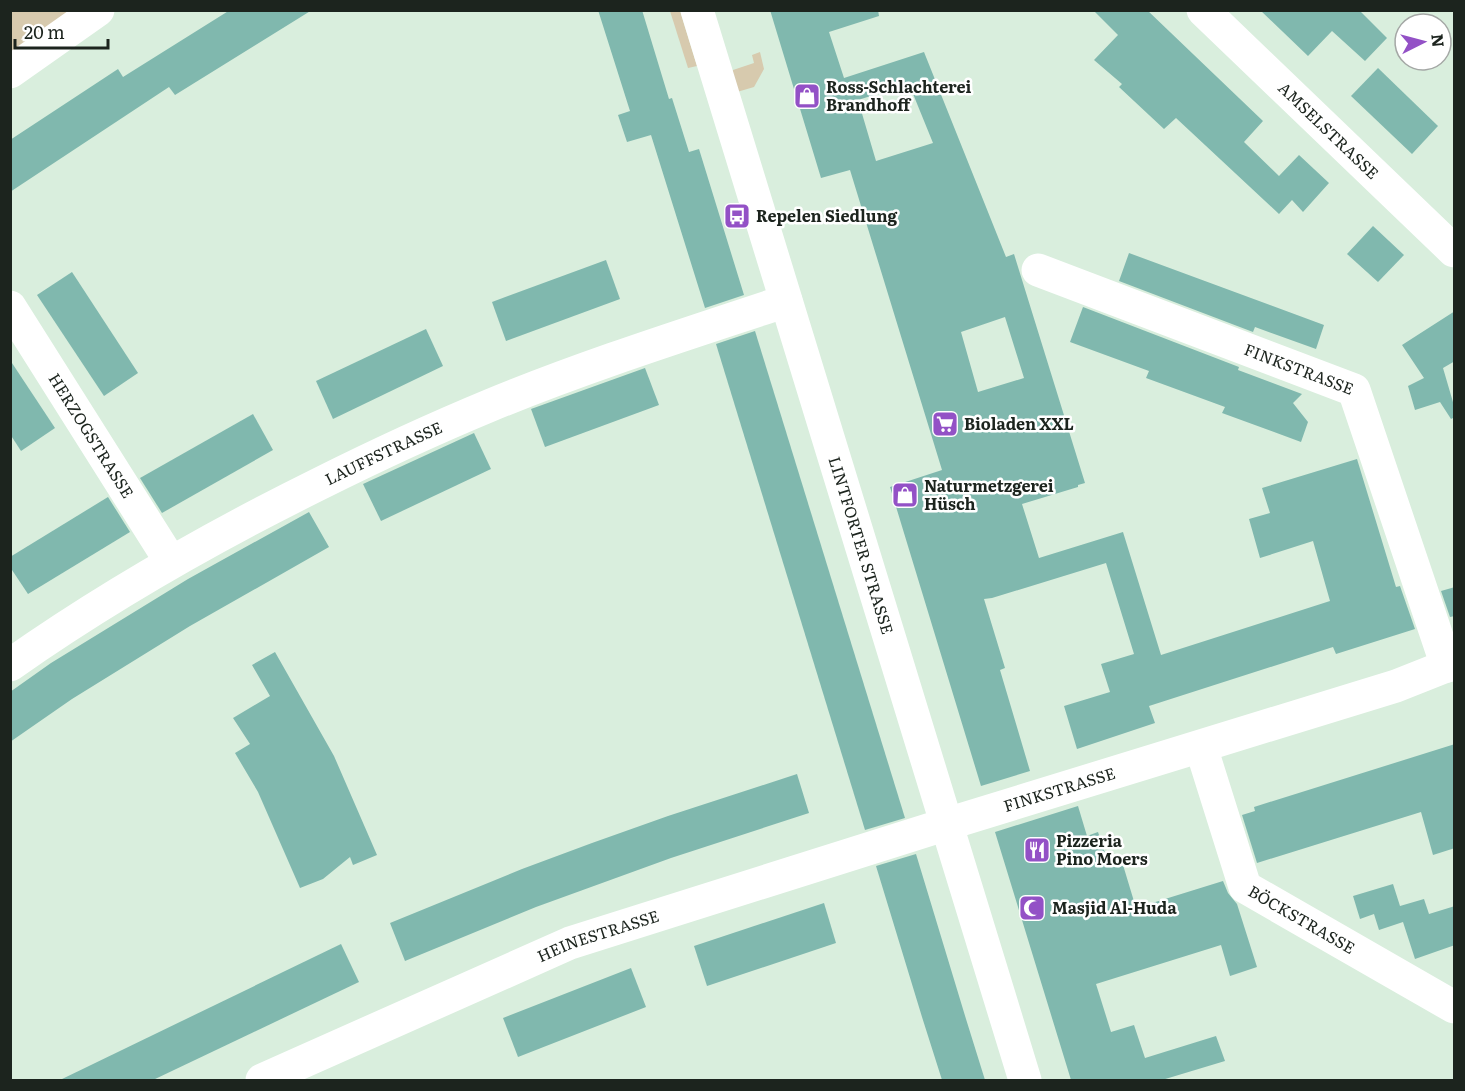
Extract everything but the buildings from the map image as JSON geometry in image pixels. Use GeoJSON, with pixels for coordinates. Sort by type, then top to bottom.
{"type":"FeatureCollection","features":[{"type":"Feature","properties":{"kind":"street"},"geometry":{"type":"LineString","coordinates":[[10,72],[98,10]]}},
{"type":"Feature","properties":{"kind":"street","name":"LINTFORTER STRASSE"},"geometry":{"type":"LineString","coordinates":[[697,10],[1025,1080]]}},
{"type":"Feature","properties":{"kind":"street","name":"AMSELSTRASSE"},"geometry":{"type":"LineString","coordinates":[[1203,10],[1455,251]]}},
{"type":"Feature","properties":{"kind":"street","name":"FINKSTRASSE"},"geometry":{"type":"LineString","coordinates":[[947,824],[1396,686],[1451,665],[1354,390],[1038,270]]}},
{"type":"Feature","properties":{"kind":"street","name":"LAUFFSTRASSE"},"geometry":{"type":"LineString","coordinates":[[10,665],[171,562],[354,466],[492,405],[626,355],[786,301]]}},
{"type":"Feature","properties":{"kind":"street","name":"HERZOGSTRASSE"},"geometry":{"type":"LineString","coordinates":[[10,307],[171,562]]}},
{"type":"Feature","properties":{"kind":"street","name":"BÖCKSTRASSE"},"geometry":{"type":"LineString","coordinates":[[1201,747],[1245,887],[1455,1007]]}},
{"type":"Feature","properties":{"kind":"street","name":"HEINESTRASSE"},"geometry":{"type":"LineString","coordinates":[[262,1080],[570,943],[947,824]]}},
{"type":"Feature","properties":{"kind":"shaded area"},"geometry":{"type":"Polygon","coordinates":[[[11,11],[99,11],[11,72],[11,11]]]}},
{"type":"Feature","properties":{"kind":"shaded area"},"geometry":{"type":"Polygon","coordinates":[[[670,11],[680,11],[697,66],[688,68],[670,11]]]}},
{"type":"Feature","properties":{"kind":"shaded area"},"geometry":{"type":"Polygon","coordinates":[[[760,52],[764,69],[754,87],[737,92],[731,74],[733,70],[754,63],[752,55],[760,52]]]}},
{"type":"Feature","properties":{"kind":"place","name":"Ross-Schlachterei Brandhoff"},"geometry":{"type":"Point","coordinates":[807,96]}},
{"type":"Feature","properties":{"kind":"place","name":"Repelen Siedlung"},"geometry":{"type":"Point","coordinates":[737,216]}},
{"type":"Feature","properties":{"kind":"place","name":"Bioladen XXL"},"geometry":{"type":"Point","coordinates":[945,424]}},
{"type":"Feature","properties":{"kind":"place","name":"Naturmetzgerei Hüsch"},"geometry":{"type":"Point","coordinates":[905,495]}},
{"type":"Feature","properties":{"kind":"place","name":"Pizzeria Pino Moers"},"geometry":{"type":"Point","coordinates":[1037,850]}},
{"type":"Feature","properties":{"kind":"place","name":"Masjid Al-Huda"},"geometry":{"type":"Point","coordinates":[1032,908]}}]}
